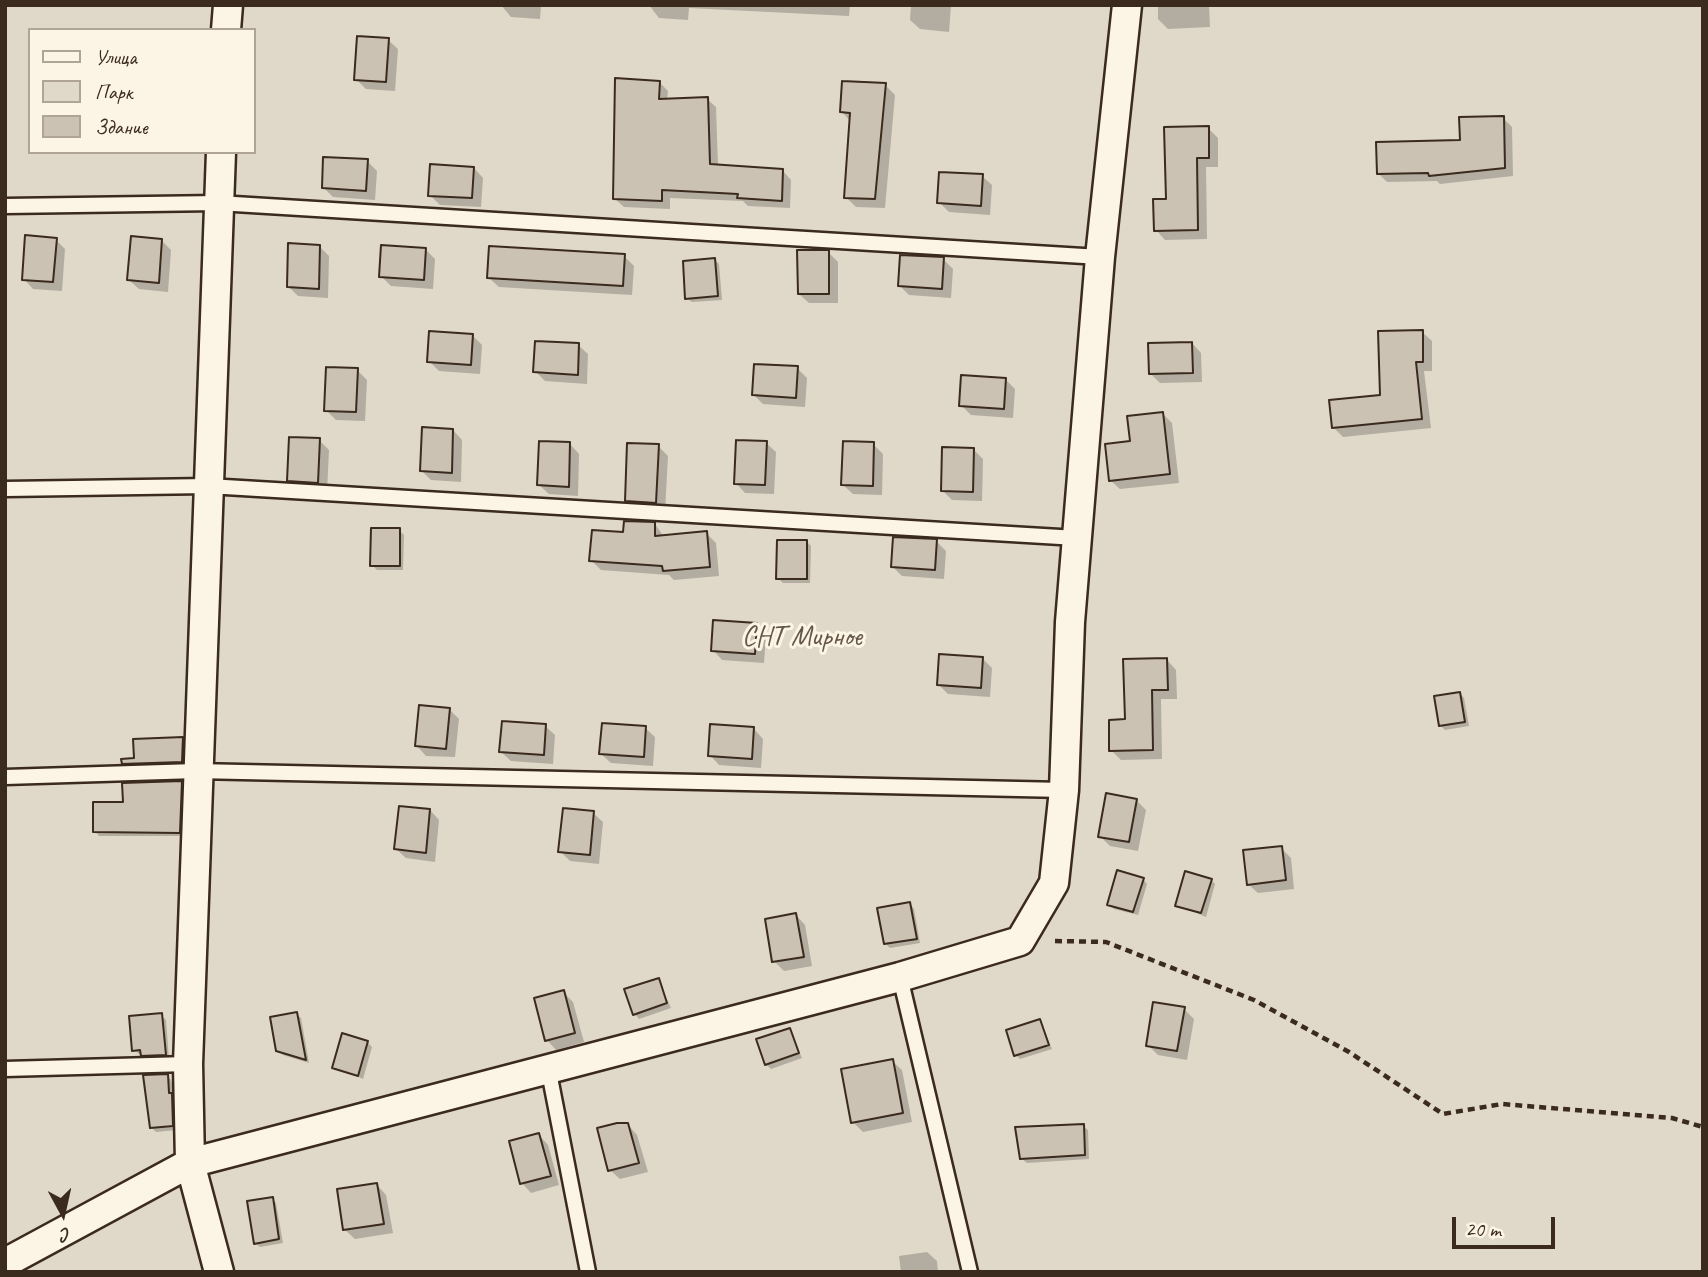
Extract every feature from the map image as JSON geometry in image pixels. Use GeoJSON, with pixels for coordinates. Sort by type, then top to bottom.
{"type":"FeatureCollection","features":[{"type":"Feature","properties":{"kind":"street"},"geometry":{"type":"LineString","coordinates":[[226,28],[228,5]]}},
{"type":"Feature","properties":{"kind":"street"},"geometry":{"type":"LineString","coordinates":[[5,1263],[190,1163],[900,976],[1020,941],[1054,883],[1064,790],[1070,622],[1100,257],[1127,5]]}},
{"type":"Feature","properties":{"kind":"street"},"geometry":{"type":"LineString","coordinates":[[219,1272],[190,1163],[188,1064],[196,771],[221,154]]}},
{"type":"Feature","properties":{"kind":"lane"},"geometry":{"type":"LineString","coordinates":[[5,206],[218,203],[1100,257]]}},
{"type":"Feature","properties":{"kind":"lane"},"geometry":{"type":"LineString","coordinates":[[5,489],[208,486],[1077,538]]}},
{"type":"Feature","properties":{"kind":"lane"},"geometry":{"type":"LineString","coordinates":[[5,777],[196,771],[1064,790]]}},
{"type":"Feature","properties":{"kind":"lane"},"geometry":{"type":"LineString","coordinates":[[900,976],[970,1272]]}},
{"type":"Feature","properties":{"kind":"lane"},"geometry":{"type":"LineString","coordinates":[[5,1069],[188,1064]]}},
{"type":"Feature","properties":{"kind":"lane"},"geometry":{"type":"LineString","coordinates":[[548,1067],[588,1272]]}},
{"type":"Feature","properties":{"kind":"path"},"geometry":{"type":"LineString","coordinates":[[1020,941],[1106,942],[1254,1000],[1349,1052],[1443,1114],[1502,1104],[1672,1118],[1703,1127]]}},
{"type":"Feature","properties":{"kind":"green space","name":"СНТ Мирное"},"geometry":{"type":"Polygon","coordinates":[[[5,5],[1703,5],[1703,1272],[5,1272],[5,5]]]}},
{"type":"Feature","properties":{"kind":"building"},"geometry":{"type":"Polygon","coordinates":[[[357,36],[389,38],[386,82],[354,80],[357,36]]]}},
{"type":"Feature","properties":{"kind":"building"},"geometry":{"type":"Polygon","coordinates":[[[615,78],[660,81],[659,99],[708,97],[710,164],[783,169],[782,201],[737,198],[738,194],[662,190],[662,201],[613,199],[615,78]]]}},
{"type":"Feature","properties":{"kind":"building"},"geometry":{"type":"Polygon","coordinates":[[[842,81],[886,83],[875,199],[844,198],[850,113],[840,112],[842,81]]]}},
{"type":"Feature","properties":{"kind":"building"},"geometry":{"type":"Polygon","coordinates":[[[1504,116],[1505,168],[1429,176],[1428,173],[1377,174],[1376,142],[1460,140],[1459,117],[1504,116]]]}},
{"type":"Feature","properties":{"kind":"building"},"geometry":{"type":"Polygon","coordinates":[[[1209,126],[1209,158],[1197,158],[1198,230],[1154,231],[1153,199],[1166,199],[1164,127],[1209,126]]]}},
{"type":"Feature","properties":{"kind":"building"},"geometry":{"type":"Polygon","coordinates":[[[323,157],[368,159],[366,191],[322,188],[323,157]]]}},
{"type":"Feature","properties":{"kind":"building"},"geometry":{"type":"Polygon","coordinates":[[[430,164],[474,167],[472,198],[428,196],[430,164]]]}},
{"type":"Feature","properties":{"kind":"building"},"geometry":{"type":"Polygon","coordinates":[[[939,172],[983,174],[981,206],[937,203],[939,172]]]}},
{"type":"Feature","properties":{"kind":"building"},"geometry":{"type":"Polygon","coordinates":[[[25,235],[57,238],[53,282],[22,280],[25,235]]]}},
{"type":"Feature","properties":{"kind":"building"},"geometry":{"type":"Polygon","coordinates":[[[131,236],[162,239],[159,283],[127,280],[131,236]]]}},
{"type":"Feature","properties":{"kind":"building"},"geometry":{"type":"Polygon","coordinates":[[[288,243],[320,245],[319,289],[287,287],[288,243]]]}},
{"type":"Feature","properties":{"kind":"building"},"geometry":{"type":"Polygon","coordinates":[[[381,245],[426,248],[424,280],[379,277],[381,245]]]}},
{"type":"Feature","properties":{"kind":"building"},"geometry":{"type":"Polygon","coordinates":[[[489,246],[625,254],[623,286],[487,278],[489,246]]]}},
{"type":"Feature","properties":{"kind":"building"},"geometry":{"type":"Polygon","coordinates":[[[797,250],[829,250],[829,294],[798,294],[797,250]]]}},
{"type":"Feature","properties":{"kind":"building"},"geometry":{"type":"Polygon","coordinates":[[[900,255],[944,257],[942,289],[898,286],[900,255]]]}},
{"type":"Feature","properties":{"kind":"building"},"geometry":{"type":"Polygon","coordinates":[[[715,258],[718,296],[685,299],[683,261],[715,258]]]}},
{"type":"Feature","properties":{"kind":"building"},"geometry":{"type":"Polygon","coordinates":[[[1423,330],[1423,362],[1416,362],[1422,419],[1332,428],[1329,400],[1380,395],[1378,331],[1423,330]]]}},
{"type":"Feature","properties":{"kind":"building"},"geometry":{"type":"Polygon","coordinates":[[[429,331],[473,334],[471,365],[427,362],[429,331]]]}},
{"type":"Feature","properties":{"kind":"building"},"geometry":{"type":"Polygon","coordinates":[[[535,341],[579,343],[578,375],[533,372],[535,341]]]}},
{"type":"Feature","properties":{"kind":"building"},"geometry":{"type":"Polygon","coordinates":[[[1192,342],[1193,373],[1149,374],[1148,343],[1192,342]]]}},
{"type":"Feature","properties":{"kind":"building"},"geometry":{"type":"Polygon","coordinates":[[[754,364],[798,366],[796,398],[752,395],[754,364]]]}},
{"type":"Feature","properties":{"kind":"building"},"geometry":{"type":"Polygon","coordinates":[[[326,367],[358,368],[356,412],[324,411],[326,367]]]}},
{"type":"Feature","properties":{"kind":"building"},"geometry":{"type":"Polygon","coordinates":[[[961,375],[1006,378],[1004,409],[959,406],[961,375]]]}},
{"type":"Feature","properties":{"kind":"building"},"geometry":{"type":"Polygon","coordinates":[[[1163,412],[1170,474],[1109,481],[1105,444],[1130,441],[1127,416],[1163,412]]]}},
{"type":"Feature","properties":{"kind":"building"},"geometry":{"type":"Polygon","coordinates":[[[422,427],[453,429],[452,473],[420,471],[422,427]]]}},
{"type":"Feature","properties":{"kind":"building"},"geometry":{"type":"Polygon","coordinates":[[[289,437],[320,438],[318,483],[287,481],[289,437]]]}},
{"type":"Feature","properties":{"kind":"building"},"geometry":{"type":"Polygon","coordinates":[[[736,440],[767,441],[765,485],[734,484],[736,440]]]}},
{"type":"Feature","properties":{"kind":"building"},"geometry":{"type":"Polygon","coordinates":[[[539,441],[570,442],[569,487],[537,485],[539,441]]]}},
{"type":"Feature","properties":{"kind":"building"},"geometry":{"type":"Polygon","coordinates":[[[843,441],[874,442],[873,486],[841,485],[843,441]]]}},
{"type":"Feature","properties":{"kind":"building"},"geometry":{"type":"Polygon","coordinates":[[[627,443],[659,444],[656,503],[625,501],[627,443]]]}},
{"type":"Feature","properties":{"kind":"building"},"geometry":{"type":"Polygon","coordinates":[[[942,447],[974,448],[973,492],[941,491],[942,447]]]}},
{"type":"Feature","properties":{"kind":"building"},"geometry":{"type":"Polygon","coordinates":[[[624,521],[655,522],[655,536],[707,531],[710,567],[663,571],[662,566],[589,561],[592,530],[623,532],[624,521]]]}},
{"type":"Feature","properties":{"kind":"building"},"geometry":{"type":"Polygon","coordinates":[[[371,528],[400,528],[400,566],[370,566],[371,528]]]}},
{"type":"Feature","properties":{"kind":"building"},"geometry":{"type":"Polygon","coordinates":[[[893,537],[937,539],[935,570],[891,567],[893,537]]]}},
{"type":"Feature","properties":{"kind":"building"},"geometry":{"type":"Polygon","coordinates":[[[777,540],[807,540],[807,579],[776,579],[777,540]]]}},
{"type":"Feature","properties":{"kind":"building"},"geometry":{"type":"Polygon","coordinates":[[[713,620],[757,623],[755,654],[711,651],[713,620]]]}},
{"type":"Feature","properties":{"kind":"building"},"geometry":{"type":"Polygon","coordinates":[[[939,654],[983,657],[981,688],[937,685],[939,654]]]}},
{"type":"Feature","properties":{"kind":"building"},"geometry":{"type":"Polygon","coordinates":[[[1167,658],[1168,690],[1152,690],[1153,750],[1109,751],[1109,720],[1125,719],[1123,659],[1167,658]]]}},
{"type":"Feature","properties":{"kind":"building"},"geometry":{"type":"Polygon","coordinates":[[[1460,692],[1465,722],[1439,726],[1434,696],[1460,692]]]}},
{"type":"Feature","properties":{"kind":"building"},"geometry":{"type":"Polygon","coordinates":[[[419,705],[450,708],[446,749],[415,746],[419,705]]]}},
{"type":"Feature","properties":{"kind":"building"},"geometry":{"type":"Polygon","coordinates":[[[502,721],[546,724],[544,755],[499,752],[502,721]]]}},
{"type":"Feature","properties":{"kind":"building"},"geometry":{"type":"Polygon","coordinates":[[[602,723],[646,726],[644,757],[599,754],[602,723]]]}},
{"type":"Feature","properties":{"kind":"building"},"geometry":{"type":"Polygon","coordinates":[[[710,724],[754,727],[752,759],[708,756],[710,724]]]}},
{"type":"Feature","properties":{"kind":"building"},"geometry":{"type":"Polygon","coordinates":[[[183,737],[182,762],[122,764],[121,759],[134,758],[133,739],[183,737]]]}},
{"type":"Feature","properties":{"kind":"building"},"geometry":{"type":"Polygon","coordinates":[[[182,781],[180,833],[93,832],[93,802],[123,802],[122,783],[182,781]]]}},
{"type":"Feature","properties":{"kind":"building"},"geometry":{"type":"Polygon","coordinates":[[[1106,793],[1137,799],[1129,842],[1098,837],[1106,793]]]}},
{"type":"Feature","properties":{"kind":"building"},"geometry":{"type":"Polygon","coordinates":[[[399,806],[430,809],[426,853],[394,849],[399,806]]]}},
{"type":"Feature","properties":{"kind":"building"},"geometry":{"type":"Polygon","coordinates":[[[563,808],[594,811],[590,855],[558,852],[563,808]]]}},
{"type":"Feature","properties":{"kind":"building"},"geometry":{"type":"Polygon","coordinates":[[[1282,846],[1286,880],[1247,885],[1243,850],[1282,846]]]}},
{"type":"Feature","properties":{"kind":"building"},"geometry":{"type":"Polygon","coordinates":[[[1117,870],[1144,878],[1133,912],[1107,905],[1117,870]]]}},
{"type":"Feature","properties":{"kind":"building"},"geometry":{"type":"Polygon","coordinates":[[[1185,871],[1212,879],[1201,913],[1175,906],[1185,871]]]}},
{"type":"Feature","properties":{"kind":"building"},"geometry":{"type":"Polygon","coordinates":[[[910,902],[917,939],[884,944],[877,908],[910,902]]]}},
{"type":"Feature","properties":{"kind":"building"},"geometry":{"type":"Polygon","coordinates":[[[796,913],[804,957],[772,962],[765,919],[796,913]]]}},
{"type":"Feature","properties":{"kind":"building"},"geometry":{"type":"Polygon","coordinates":[[[659,978],[667,1003],[633,1015],[624,989],[659,978]]]}},
{"type":"Feature","properties":{"kind":"building"},"geometry":{"type":"Polygon","coordinates":[[[564,990],[575,1033],[545,1041],[534,998],[564,990]]]}},
{"type":"Feature","properties":{"kind":"building"},"geometry":{"type":"Polygon","coordinates":[[[1153,1002],[1185,1007],[1177,1051],[1146,1046],[1153,1002]]]}},
{"type":"Feature","properties":{"kind":"building"},"geometry":{"type":"Polygon","coordinates":[[[297,1012],[306,1060],[276,1051],[270,1017],[297,1012]]]}},
{"type":"Feature","properties":{"kind":"building"},"geometry":{"type":"Polygon","coordinates":[[[162,1013],[166,1055],[141,1056],[140,1050],[132,1051],[129,1016],[162,1013]]]}},
{"type":"Feature","properties":{"kind":"building"},"geometry":{"type":"Polygon","coordinates":[[[1040,1019],[1049,1045],[1014,1056],[1006,1030],[1040,1019]]]}},
{"type":"Feature","properties":{"kind":"building"},"geometry":{"type":"Polygon","coordinates":[[[790,1028],[799,1053],[765,1065],[756,1039],[790,1028]]]}},
{"type":"Feature","properties":{"kind":"building"},"geometry":{"type":"Polygon","coordinates":[[[342,1033],[368,1041],[358,1076],[332,1068],[342,1033]]]}},
{"type":"Feature","properties":{"kind":"building"},"geometry":{"type":"Polygon","coordinates":[[[893,1059],[903,1113],[851,1123],[841,1069],[893,1059]]]}},
{"type":"Feature","properties":{"kind":"building"},"geometry":{"type":"Polygon","coordinates":[[[168,1074],[169,1093],[172,1093],[173,1126],[150,1128],[143,1075],[168,1074]]]}},
{"type":"Feature","properties":{"kind":"building"},"geometry":{"type":"Polygon","coordinates":[[[628,1123],[639,1163],[608,1171],[597,1128],[628,1123]]]}},
{"type":"Feature","properties":{"kind":"building"},"geometry":{"type":"Polygon","coordinates":[[[1084,1124],[1085,1155],[1020,1159],[1015,1127],[1084,1124]]]}},
{"type":"Feature","properties":{"kind":"building"},"geometry":{"type":"Polygon","coordinates":[[[539,1133],[551,1176],[520,1184],[509,1141],[539,1133]]]}},
{"type":"Feature","properties":{"kind":"building"},"geometry":{"type":"Polygon","coordinates":[[[377,1183],[384,1224],[343,1230],[337,1189],[377,1183]]]}},
{"type":"Feature","properties":{"kind":"building"},"geometry":{"type":"Polygon","coordinates":[[[273,1197],[279,1239],[254,1244],[247,1201],[273,1197]]]}}]}
